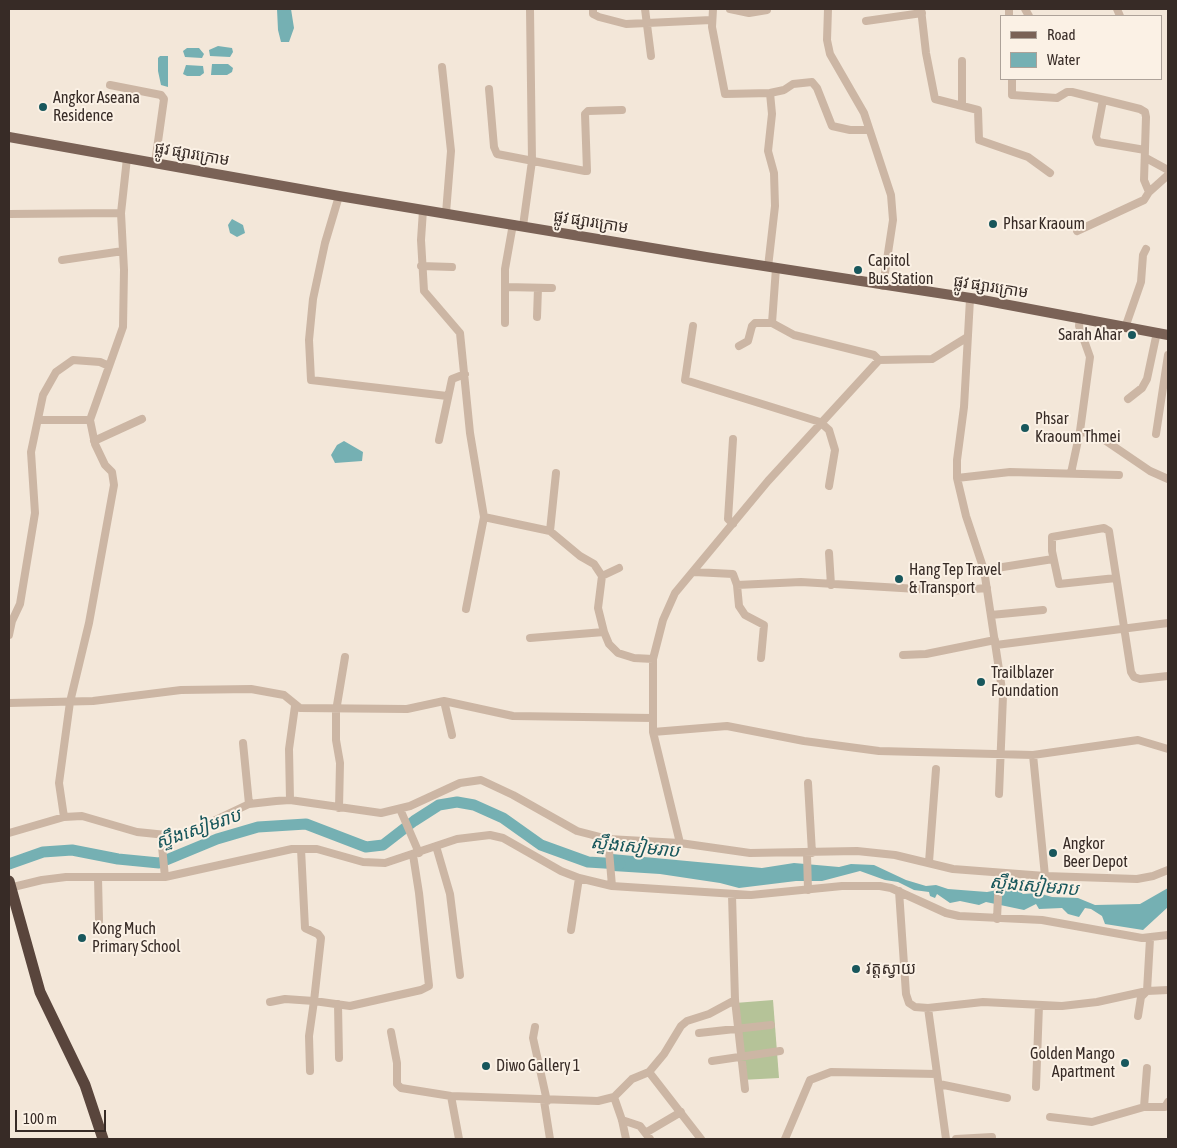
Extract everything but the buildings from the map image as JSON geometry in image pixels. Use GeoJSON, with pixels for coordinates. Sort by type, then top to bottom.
{"type":"FeatureCollection","features":[{"type":"Feature","properties":{"kind":"highway"},"geometry":{"type":"LineString","coordinates":[[10,886],[40,992],[85,1085],[104,1139]]}},
{"type":"Feature","properties":{"kind":"main road","name":"ផ្លូវ ផ្សារក្រោម"},"geometry":{"type":"LineString","coordinates":[[9,136],[339,196],[1080,317],[1168,335]]}},
{"type":"Feature","properties":{"kind":"street"},"geometry":{"type":"LineString","coordinates":[[505,323],[505,269],[518,225],[532,161],[530,9]]}},
{"type":"Feature","properties":{"kind":"street"},"geometry":{"type":"LineString","coordinates":[[593,9],[593,14],[616,22],[711,20]]}},
{"type":"Feature","properties":{"kind":"street"},"geometry":{"type":"LineString","coordinates":[[645,9],[651,56]]}},
{"type":"Feature","properties":{"kind":"street"},"geometry":{"type":"LineString","coordinates":[[713,9],[711,20],[724,93],[770,93],[784,90],[793,84],[812,82],[817,88],[832,126],[850,130],[869,130]]}},
{"type":"Feature","properties":{"kind":"street"},"geometry":{"type":"LineString","coordinates":[[730,9],[749,13],[767,10]]}},
{"type":"Feature","properties":{"kind":"street"},"geometry":{"type":"LineString","coordinates":[[828,9],[827,40],[830,54],[864,113],[882,172],[886,179],[892,207],[893,220],[882,286]]}},
{"type":"Feature","properties":{"kind":"street"},"geometry":{"type":"LineString","coordinates":[[889,9],[889,18]]}},
{"type":"Feature","properties":{"kind":"street"},"geometry":{"type":"LineString","coordinates":[[866,21],[921,11],[925,49],[934,97],[937,101],[979,112],[979,140],[1028,157],[1050,173]]}},
{"type":"Feature","properties":{"kind":"street"},"geometry":{"type":"LineString","coordinates":[[962,61],[962,106]]}},
{"type":"Feature","properties":{"kind":"street"},"geometry":{"type":"LineString","coordinates":[[442,67],[451,151],[446,213]]}},
{"type":"Feature","properties":{"kind":"street"},"geometry":{"type":"LineString","coordinates":[[1012,80],[1012,94],[1058,98],[1067,92],[1072,92],[1145,112],[1146,154],[1144,180],[1149,192]]}},
{"type":"Feature","properties":{"kind":"street"},"geometry":{"type":"LineString","coordinates":[[110,85],[161,95],[164,99],[155,163]]}},
{"type":"Feature","properties":{"kind":"street"},"geometry":{"type":"LineString","coordinates":[[489,89],[495,151],[498,154],[587,171],[585,114],[588,111],[622,110]]}},
{"type":"Feature","properties":{"kind":"street"},"geometry":{"type":"LineString","coordinates":[[770,93],[772,114],[768,151],[774,173],[775,206],[772,323]]}},
{"type":"Feature","properties":{"kind":"street"},"geometry":{"type":"LineString","coordinates":[[1103,100],[1096,137],[1098,142],[1146,154],[1168,170]]}},
{"type":"Feature","properties":{"kind":"street"},"geometry":{"type":"LineString","coordinates":[[64,817],[59,783],[70,702],[92,607],[114,486],[112,472],[105,465],[94,441],[90,420],[123,327],[121,213],[127,158]]}},
{"type":"Feature","properties":{"kind":"street"},"geometry":{"type":"LineString","coordinates":[[1077,231],[1144,200],[1149,192],[1168,175]]}},
{"type":"Feature","properties":{"kind":"street"},"geometry":{"type":"LineString","coordinates":[[339,196],[325,243],[313,299],[309,340],[311,380],[447,396]]}},
{"type":"Feature","properties":{"kind":"street"},"geometry":{"type":"LineString","coordinates":[[423,210],[421,266],[425,294],[460,333],[470,433],[484,517],[466,609]]}},
{"type":"Feature","properties":{"kind":"street"},"geometry":{"type":"LineString","coordinates":[[9,214],[121,213]]}},
{"type":"Feature","properties":{"kind":"street"},"geometry":{"type":"LineString","coordinates":[[1126,325],[1141,282],[1143,255],[1146,249]]}},
{"type":"Feature","properties":{"kind":"street"},"geometry":{"type":"LineString","coordinates":[[62,260],[123,251]]}},
{"type":"Feature","properties":{"kind":"street"},"geometry":{"type":"LineString","coordinates":[[421,266],[452,267]]}},
{"type":"Feature","properties":{"kind":"street"},"geometry":{"type":"LineString","coordinates":[[505,287],[552,288]]}},
{"type":"Feature","properties":{"kind":"street"},"geometry":{"type":"LineString","coordinates":[[537,317],[538,288]]}},
{"type":"Feature","properties":{"kind":"street"},"geometry":{"type":"LineString","coordinates":[[970,299],[966,338],[964,407],[957,478],[966,516],[984,570],[1003,696],[999,794]]}},
{"type":"Feature","properties":{"kind":"street"},"geometry":{"type":"LineString","coordinates":[[1071,473],[1080,432],[1090,357],[1079,326],[1080,317]]}},
{"type":"Feature","properties":{"kind":"street"},"geometry":{"type":"LineString","coordinates":[[739,346],[748,341],[752,326],[755,323],[772,323],[794,335],[874,355],[879,360]]}},
{"type":"Feature","properties":{"kind":"street"},"geometry":{"type":"LineString","coordinates":[[693,326],[685,380],[820,422],[829,430],[835,450],[830,486]]}},
{"type":"Feature","properties":{"kind":"street"},"geometry":{"type":"LineString","coordinates":[[1128,399],[1142,388],[1147,379],[1157,332]]}},
{"type":"Feature","properties":{"kind":"street"},"geometry":{"type":"LineString","coordinates":[[680,843],[653,732],[654,659],[663,620],[675,593],[820,422],[879,360],[932,359],[966,338]]}},
{"type":"Feature","properties":{"kind":"street"},"geometry":{"type":"LineString","coordinates":[[1156,434],[1168,355]]}},
{"type":"Feature","properties":{"kind":"street"},"geometry":{"type":"LineString","coordinates":[[9,635],[12,621],[20,604],[36,513],[31,458],[46,387],[56,372],[67,363],[77,359],[100,362],[109,366]]}},
{"type":"Feature","properties":{"kind":"street"},"geometry":{"type":"LineString","coordinates":[[438,440],[452,379],[465,374]]}},
{"type":"Feature","properties":{"kind":"street"},"geometry":{"type":"LineString","coordinates":[[94,441],[142,419]]}},
{"type":"Feature","properties":{"kind":"street"},"geometry":{"type":"LineString","coordinates":[[38,420],[90,420]]}},
{"type":"Feature","properties":{"kind":"street"},"geometry":{"type":"LineString","coordinates":[[1080,432],[1103,439],[1150,471],[1168,480]]}},
{"type":"Feature","properties":{"kind":"street"},"geometry":{"type":"LineString","coordinates":[[733,439],[728,519],[733,524]]}},
{"type":"Feature","properties":{"kind":"street"},"geometry":{"type":"LineString","coordinates":[[957,478],[1010,472],[1119,475]]}},
{"type":"Feature","properties":{"kind":"street"},"geometry":{"type":"LineString","coordinates":[[550,531],[556,473]]}},
{"type":"Feature","properties":{"kind":"street"},"geometry":{"type":"LineString","coordinates":[[484,517],[550,531],[580,556],[594,564],[602,576],[598,608],[609,644],[618,653],[634,658],[654,659]]}},
{"type":"Feature","properties":{"kind":"street"},"geometry":{"type":"LineString","coordinates":[[1116,578],[1062,585],[1057,582],[1053,560],[1052,537],[1107,529],[1110,533],[1128,666],[1134,677],[1140,679],[1168,676]]}},
{"type":"Feature","properties":{"kind":"street"},"geometry":{"type":"LineString","coordinates":[[829,553],[831,585]]}},
{"type":"Feature","properties":{"kind":"street"},"geometry":{"type":"LineString","coordinates":[[984,570],[1053,560]]}},
{"type":"Feature","properties":{"kind":"street"},"geometry":{"type":"LineString","coordinates":[[602,576],[619,568]]}},
{"type":"Feature","properties":{"kind":"street"},"geometry":{"type":"LineString","coordinates":[[694,572],[733,574],[737,585],[737,598],[745,615],[764,625],[761,658]]}},
{"type":"Feature","properties":{"kind":"street"},"geometry":{"type":"LineString","coordinates":[[737,585],[802,582],[951,591],[987,588]]}},
{"type":"Feature","properties":{"kind":"street"},"geometry":{"type":"LineString","coordinates":[[991,616],[1043,610]]}},
{"type":"Feature","properties":{"kind":"street"},"geometry":{"type":"LineString","coordinates":[[903,655],[926,654],[995,642],[1168,623]]}},
{"type":"Feature","properties":{"kind":"street"},"geometry":{"type":"LineString","coordinates":[[530,638],[604,632]]}},
{"type":"Feature","properties":{"kind":"street"},"geometry":{"type":"LineString","coordinates":[[339,808],[340,763],[336,740],[337,707],[346,657]]}},
{"type":"Feature","properties":{"kind":"street"},"geometry":{"type":"LineString","coordinates":[[9,702],[70,702],[116,699],[181,690],[251,689],[284,695],[295,706],[300,708],[407,708],[444,702],[504,715],[654,718]]}},
{"type":"Feature","properties":{"kind":"street"},"geometry":{"type":"LineString","coordinates":[[444,702],[452,735]]}},
{"type":"Feature","properties":{"kind":"street"},"geometry":{"type":"LineString","coordinates":[[290,800],[289,749],[295,706]]}},
{"type":"Feature","properties":{"kind":"street"},"geometry":{"type":"LineString","coordinates":[[653,732],[726,726],[804,741],[879,751],[1032,755],[1138,740],[1168,749]]}},
{"type":"Feature","properties":{"kind":"street"},"geometry":{"type":"LineString","coordinates":[[243,742],[249,804]]}},
{"type":"Feature","properties":{"kind":"street"},"geometry":{"type":"LineString","coordinates":[[1032,755],[1045,876]]}},
{"type":"Feature","properties":{"kind":"street"},"geometry":{"type":"LineString","coordinates":[[929,862],[936,769]]}},
{"type":"Feature","properties":{"kind":"street"},"geometry":{"type":"LineString","coordinates":[[9,833],[64,817],[82,816],[161,836],[188,834],[249,804],[290,800],[376,813],[400,809],[460,783],[481,780],[577,830],[608,843],[680,843],[750,853],[809,856],[857,851],[894,855],[953,869],[1045,876],[1137,878],[1153,876],[1168,870]]}},
{"type":"Feature","properties":{"kind":"street"},"geometry":{"type":"LineString","coordinates":[[808,783],[808,888]]}},
{"type":"Feature","properties":{"kind":"street"},"geometry":{"type":"LineString","coordinates":[[270,1002],[285,999],[358,1005],[421,990],[429,986],[416,854],[413,840],[400,809]]}},
{"type":"Feature","properties":{"kind":"street"},"geometry":{"type":"LineString","coordinates":[[10,886],[50,879],[165,875],[276,851],[301,849],[317,849],[363,862],[386,863],[457,839],[490,835],[503,838],[545,864],[579,878],[611,883],[732,894],[772,894],[808,888],[880,886],[899,891],[946,913],[973,918],[997,916],[1042,920],[1150,939],[1168,935]]}},
{"type":"Feature","properties":{"kind":"street"},"geometry":{"type":"LineString","coordinates":[[161,836],[165,875]]}},
{"type":"Feature","properties":{"kind":"street"},"geometry":{"type":"LineString","coordinates":[[608,843],[611,883]]}},
{"type":"Feature","properties":{"kind":"street"},"geometry":{"type":"LineString","coordinates":[[436,846],[450,894],[460,975]]}},
{"type":"Feature","properties":{"kind":"street"},"geometry":{"type":"LineString","coordinates":[[301,849],[305,928],[318,934],[321,938],[309,1036],[310,1071]]}},
{"type":"Feature","properties":{"kind":"street"},"geometry":{"type":"LineString","coordinates":[[997,916],[999,873]]}},
{"type":"Feature","properties":{"kind":"street"},"geometry":{"type":"LineString","coordinates":[[98,877],[99,921]]}},
{"type":"Feature","properties":{"kind":"street"},"geometry":{"type":"LineString","coordinates":[[571,930],[579,878]]}},
{"type":"Feature","properties":{"kind":"street"},"geometry":{"type":"LineString","coordinates":[[899,891],[907,997],[915,1007],[928,1008],[983,1002],[1039,1005],[1098,1002],[1147,991],[1168,990]]}},
{"type":"Feature","properties":{"kind":"street"},"geometry":{"type":"LineString","coordinates":[[732,894],[735,1000],[745,1089]]}},
{"type":"Feature","properties":{"kind":"street"},"geometry":{"type":"LineString","coordinates":[[1138,1016],[1142,997],[1147,991],[1150,939]]}},
{"type":"Feature","properties":{"kind":"street"},"geometry":{"type":"LineString","coordinates":[[391,1032],[397,1063],[398,1084],[401,1088],[451,1096],[545,1101],[598,1101],[614,1096],[632,1079],[649,1072],[664,1054],[681,1026],[735,1000]]}},
{"type":"Feature","properties":{"kind":"street"},"geometry":{"type":"LineString","coordinates":[[338,1004],[339,1058]]}},
{"type":"Feature","properties":{"kind":"street"},"geometry":{"type":"LineString","coordinates":[[1036,1087],[1039,1005]]}},
{"type":"Feature","properties":{"kind":"street"},"geometry":{"type":"LineString","coordinates":[[928,1008],[946,1139]]}},
{"type":"Feature","properties":{"kind":"street"},"geometry":{"type":"LineString","coordinates":[[535,1026],[533,1038],[550,1139]]}},
{"type":"Feature","properties":{"kind":"street"},"geometry":{"type":"LineString","coordinates":[[699,1033],[771,1026]]}},
{"type":"Feature","properties":{"kind":"street"},"geometry":{"type":"LineString","coordinates":[[712,1061],[741,1055],[780,1051]]}},
{"type":"Feature","properties":{"kind":"street"},"geometry":{"type":"LineString","coordinates":[[1144,1107],[1147,1068]]}},
{"type":"Feature","properties":{"kind":"street"},"geometry":{"type":"LineString","coordinates":[[649,1072],[701,1139]]}},
{"type":"Feature","properties":{"kind":"street"},"geometry":{"type":"LineString","coordinates":[[784,1139],[810,1080],[824,1074],[831,1072],[937,1074]]}},
{"type":"Feature","properties":{"kind":"street"},"geometry":{"type":"LineString","coordinates":[[938,1084],[1007,1098]]}},
{"type":"Feature","properties":{"kind":"street"},"geometry":{"type":"LineString","coordinates":[[451,1096],[459,1139]]}},
{"type":"Feature","properties":{"kind":"street"},"geometry":{"type":"LineString","coordinates":[[614,1096],[626,1139]]}},
{"type":"Feature","properties":{"kind":"street"},"geometry":{"type":"LineString","coordinates":[[1050,1116],[1092,1122],[1144,1107],[1165,1107],[1168,1102]]}},
{"type":"Feature","properties":{"kind":"street"},"geometry":{"type":"LineString","coordinates":[[622,1120],[640,1126],[649,1136],[681,1112]]}},
{"type":"Feature","properties":{"kind":"street"},"geometry":{"type":"LineString","coordinates":[[956,1139],[992,1137]]}},
{"type":"Feature","properties":{"kind":"green space"},"geometry":{"type":"Polygon","coordinates":[[[773,1000],[779,1078],[741,1080],[735,1003],[773,1000]]]}},
{"type":"Feature","properties":{"kind":"water"},"geometry":{"type":"Polygon","coordinates":[[[277,9],[291,9],[294,28],[289,42],[281,42],[278,30],[277,9]]]}},
{"type":"Feature","properties":{"kind":"water"},"geometry":{"type":"Polygon","coordinates":[[[218,46],[232,48],[233,52],[230,57],[210,56],[209,50],[218,46]]]}},
{"type":"Feature","properties":{"kind":"water"},"geometry":{"type":"Polygon","coordinates":[[[187,48],[199,48],[204,54],[202,58],[185,57],[183,51],[187,48]]]}},
{"type":"Feature","properties":{"kind":"water"},"geometry":{"type":"Polygon","coordinates":[[[160,56],[168,56],[168,87],[161,85],[158,71],[158,58],[160,56]]]}},
{"type":"Feature","properties":{"kind":"water"},"geometry":{"type":"Polygon","coordinates":[[[212,64],[228,64],[233,68],[232,72],[227,75],[211,75],[212,64]]]}},
{"type":"Feature","properties":{"kind":"water"},"geometry":{"type":"Polygon","coordinates":[[[186,65],[203,66],[204,73],[200,76],[187,76],[183,74],[186,65]]]}},
{"type":"Feature","properties":{"kind":"water"},"geometry":{"type":"Polygon","coordinates":[[[232,219],[243,225],[245,233],[237,237],[230,233],[228,225],[232,219]]]}},
{"type":"Feature","properties":{"kind":"water"},"geometry":{"type":"Polygon","coordinates":[[[344,441],[363,452],[362,461],[335,463],[331,455],[337,445],[344,441]]]}},
{"type":"Feature","properties":{"kind":"water","name":"ស្ទឹងសៀមរាប"},"geometry":{"type":"Polygon","coordinates":[[[612,854],[762,868],[794,863],[839,867],[851,864],[874,865],[906,880],[926,886],[936,885],[948,889],[987,892],[1014,887],[1023,894],[1038,893],[1052,897],[1078,898],[1095,905],[1140,904],[1168,888],[1168,907],[1143,930],[1105,924],[1102,916],[1091,909],[1085,908],[1079,917],[1068,914],[1062,908],[1039,909],[1036,904],[1024,910],[986,902],[979,905],[960,901],[950,903],[937,894],[935,898],[930,896],[929,892],[914,890],[898,882],[885,880],[860,871],[822,881],[796,881],[739,888],[720,883],[660,874],[613,871],[612,854]]]}},
{"type":"Feature","properties":{"kind":"waterway","name":"ស្ទឹងសៀមរាប"},"geometry":{"type":"LineString","coordinates":[[9,864],[43,852],[72,850],[118,859],[159,863],[217,839],[258,827],[306,824],[366,847],[383,845],[414,821],[439,805],[457,802],[474,805],[503,818],[541,845],[588,862],[620,864]]}},
{"type":"Feature","properties":{"kind":"place","name":"Angkor Aseana Residence"},"geometry":{"type":"Point","coordinates":[43,107]}},
{"type":"Feature","properties":{"kind":"place","name":"Phsar Kraoum"},"geometry":{"type":"Point","coordinates":[993,224]}},
{"type":"Feature","properties":{"kind":"place","name":"Capitol Bus Station"},"geometry":{"type":"Point","coordinates":[858,270]}},
{"type":"Feature","properties":{"kind":"place","name":"Sarah Ahar"},"geometry":{"type":"Point","coordinates":[1132,335]}},
{"type":"Feature","properties":{"kind":"place","name":"Phsar Kraoum Thmei"},"geometry":{"type":"Point","coordinates":[1025,428]}},
{"type":"Feature","properties":{"kind":"place","name":"Hang Tep Travel & Transport"},"geometry":{"type":"Point","coordinates":[899,579]}},
{"type":"Feature","properties":{"kind":"place","name":"Trailblazer Foundation"},"geometry":{"type":"Point","coordinates":[981,682]}},
{"type":"Feature","properties":{"kind":"place","name":"Angkor Beer Depot"},"geometry":{"type":"Point","coordinates":[1053,853]}},
{"type":"Feature","properties":{"kind":"place","name":"Kong Much Primary School"},"geometry":{"type":"Point","coordinates":[82,938]}},
{"type":"Feature","properties":{"kind":"place","name":"វត្តស្វាយ"},"geometry":{"type":"Point","coordinates":[856,969]}},
{"type":"Feature","properties":{"kind":"place","name":"Golden Mango Apartment"},"geometry":{"type":"Point","coordinates":[1125,1063]}},
{"type":"Feature","properties":{"kind":"place","name":"Diwo Gallery 1"},"geometry":{"type":"Point","coordinates":[486,1066]}}]}
